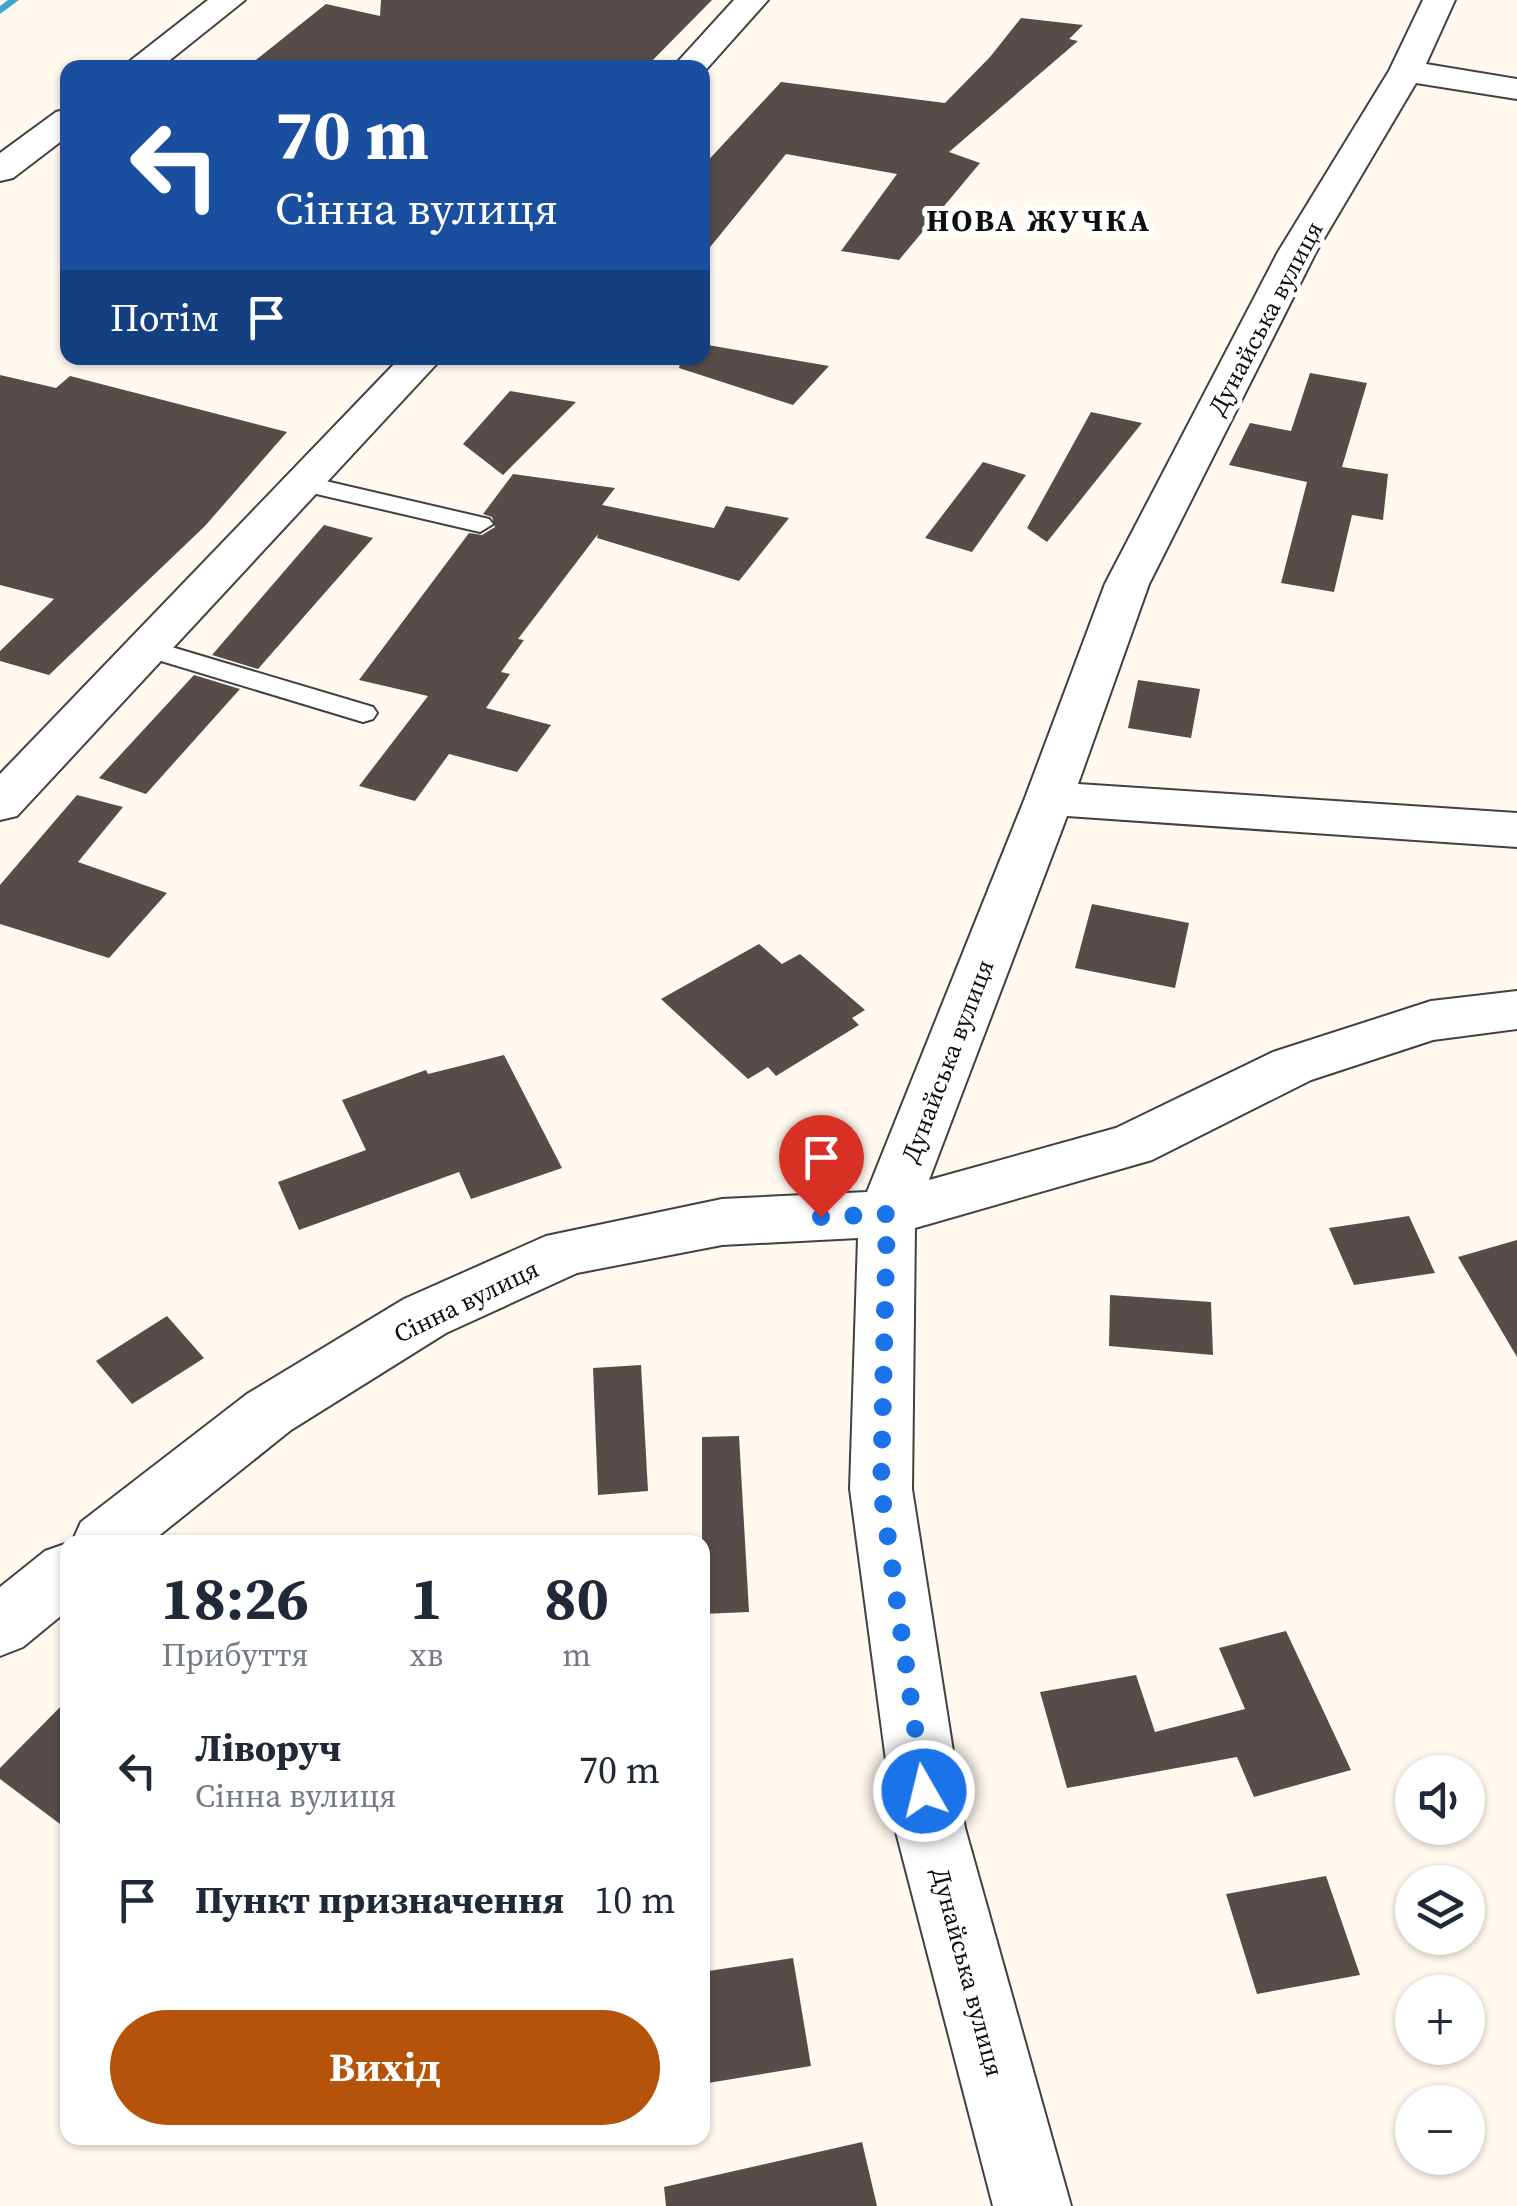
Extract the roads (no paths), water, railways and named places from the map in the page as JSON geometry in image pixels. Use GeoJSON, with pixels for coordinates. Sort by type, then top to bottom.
{"type":"FeatureCollection","features":[{"type":"Feature","properties":{"kind":"street"},"geometry":{"type":"LineString","coordinates":[[149,60],[229,0]]}},
{"type":"Feature","properties":{"kind":"street"},"geometry":{"type":"LineString","coordinates":[[697,60],[752,0]]}},
{"type":"Feature","properties":{"kind":"street","name":"Дунайська вулиця"},"geometry":{"type":"LineString","coordinates":[[1032,2206],[930,1828],[881,1489],[887,1214],[1049,798],[1127,584],[1297,252],[1406,71],[1439,0]]}},
{"type":"Feature","properties":{"kind":"street"},"geometry":{"type":"LineString","coordinates":[[1406,71],[1517,89]]}},
{"type":"Feature","properties":{"kind":"street"},"geometry":{"type":"LineString","coordinates":[[0,170],[60,125]]}},
{"type":"Feature","properties":{"kind":"street"},"geometry":{"type":"LineString","coordinates":[[0,804],[415,365]]}},
{"type":"Feature","properties":{"kind":"street"},"geometry":{"type":"LineString","coordinates":[[1049,798],[1517,830]]}},
{"type":"Feature","properties":{"kind":"street","name":"Сінна вулиця"},"geometry":{"type":"LineString","coordinates":[[113,1535],[269,1412],[426,1316],[568,1252],[722,1222],[887,1214],[1132,1145],[1292,1066],[1432,1020],[1517,1010]]}},
{"type":"Feature","properties":{"kind":"lane"},"geometry":{"type":"LineString","coordinates":[[304,484],[480,524]]}},
{"type":"Feature","properties":{"kind":"lane"},"geometry":{"type":"LineString","coordinates":[[148,648],[362,713]]}},
{"type":"Feature","properties":{"kind":"waterway"},"geometry":{"type":"LineString","coordinates":[[0,11],[14,0]]}},
{"type":"Feature","properties":{"kind":"district","name":"НОВА ЖУЧКА"},"geometry":{"type":"Point","coordinates":[1039,220]}}]}
